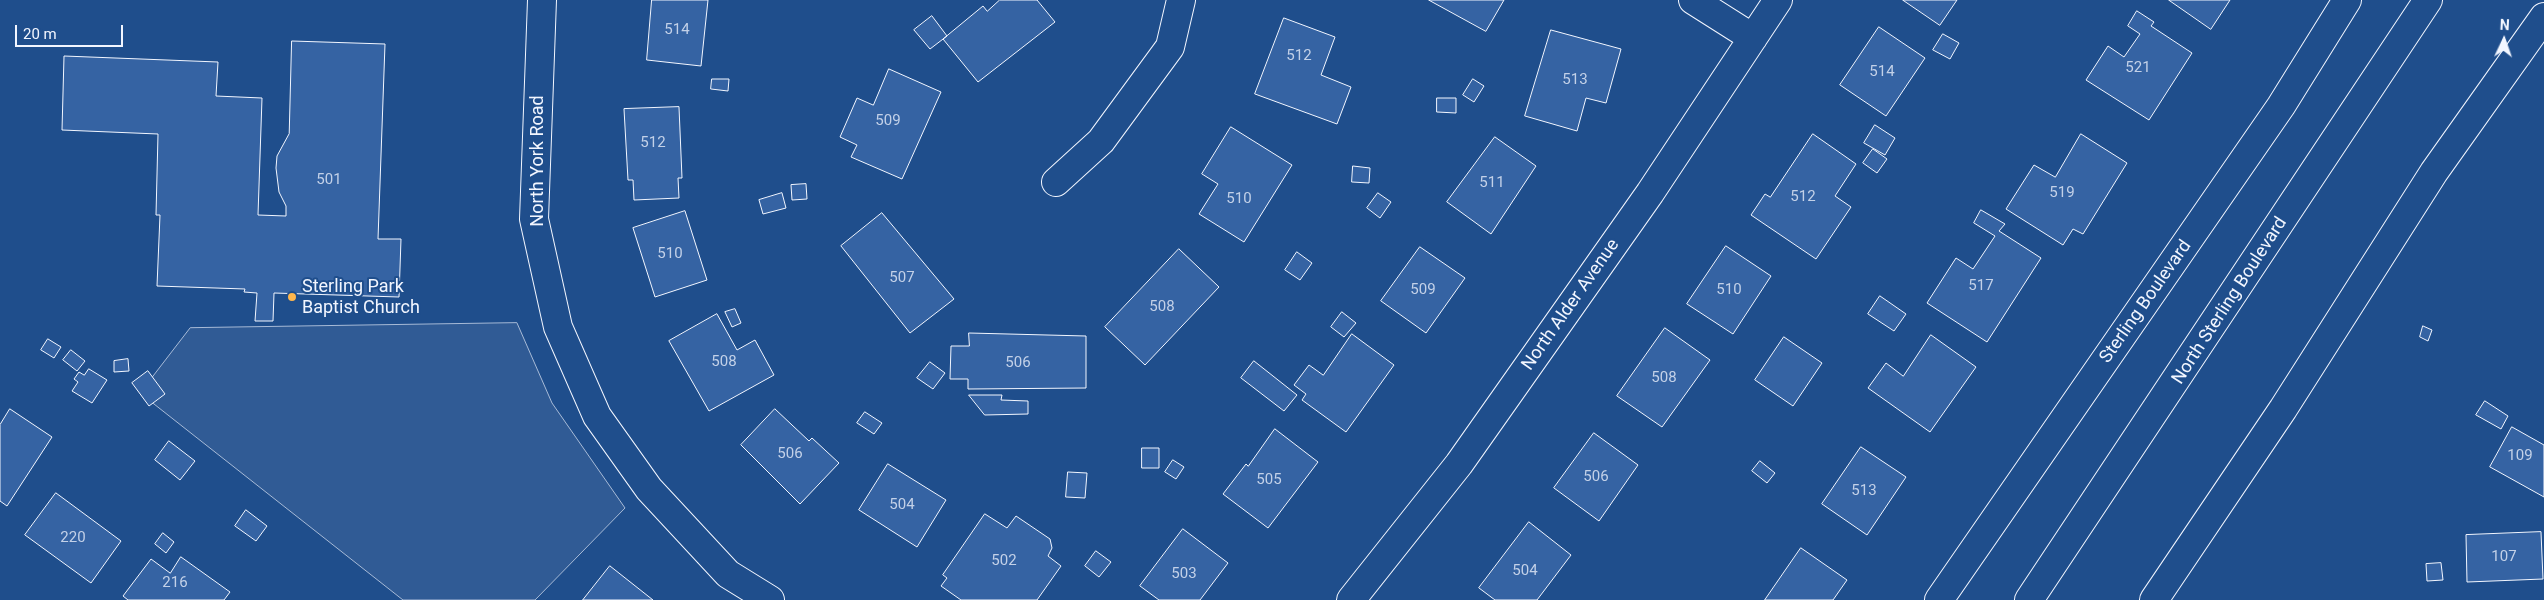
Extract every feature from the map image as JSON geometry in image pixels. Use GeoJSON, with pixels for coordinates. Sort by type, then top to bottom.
{"type":"FeatureCollection","features":[{"type":"Feature","properties":{"kind":"street","name":"North York Road"},"geometry":{"type":"LineString","coordinates":[[542,0],[534,219],[558,327],[597,416],[649,489],[728,574],[770,600]]}},
{"type":"Feature","properties":{"kind":"street"},"geometry":{"type":"LineString","coordinates":[[1056,182],[1101,141],[1170,47],[1181,0]]}},
{"type":"Feature","properties":{"kind":"street"},"geometry":{"type":"LineString","coordinates":[[1693,0],[1753,38]]}},
{"type":"Feature","properties":{"kind":"street","name":"North Alder Avenue"},"geometry":{"type":"LineString","coordinates":[[1351,600],[1458,464],[1650,193],[1778,0]]}},
{"type":"Feature","properties":{"kind":"street","name":"Sterling Boulevard"},"geometry":{"type":"LineString","coordinates":[[1939,600],[2281,106],[2347,0]]}},
{"type":"Feature","properties":{"kind":"street","name":"North Sterling Boulevard"},"geometry":{"type":"LineString","coordinates":[[2029,600],[2428,0]]}},
{"type":"Feature","properties":{"kind":"street"},"geometry":{"type":"LineString","coordinates":[[2154,600],[2284,409],[2434,172],[2544,18]]}},
{"type":"Feature","properties":{"kind":"shaded area"},"geometry":{"type":"Polygon","coordinates":[[[517,323],[552,403],[625,508],[535,600],[403,600],[140,393],[190,328],[517,323]]]}},
{"type":"Feature","properties":{"kind":"building"},"geometry":{"type":"Polygon","coordinates":[[[652,0],[708,0],[701,66],[647,60],[652,0]]]}},
{"type":"Feature","properties":{"kind":"building"},"geometry":{"type":"Polygon","coordinates":[[[1000,0],[1037,0],[1055,22],[978,82],[943,39],[983,6],[987,11],[1000,0]]]}},
{"type":"Feature","properties":{"kind":"building"},"geometry":{"type":"Polygon","coordinates":[[[1429,0],[1504,0],[1486,31],[1429,0]]]}},
{"type":"Feature","properties":{"kind":"building"},"geometry":{"type":"Polygon","coordinates":[[[1903,0],[1957,0],[1940,25],[1903,0]]]}},
{"type":"Feature","properties":{"kind":"building"},"geometry":{"type":"Polygon","coordinates":[[[2169,0],[2230,0],[2211,29],[2169,0]]]}},
{"type":"Feature","properties":{"kind":"building"},"geometry":{"type":"Polygon","coordinates":[[[2137,11],[2154,22],[2151,26],[2192,53],[2149,120],[2086,80],[2108,46],[2124,57],[2140,34],[2128,26],[2137,11]]]}},
{"type":"Feature","properties":{"kind":"building"},"geometry":{"type":"Polygon","coordinates":[[[932,16],[947,36],[930,49],[914,30],[932,16]]]}},
{"type":"Feature","properties":{"kind":"building"},"geometry":{"type":"Polygon","coordinates":[[[1284,18],[1335,37],[1321,75],[1351,87],[1337,124],[1255,94],[1284,18]]]}},
{"type":"Feature","properties":{"kind":"building"},"geometry":{"type":"Polygon","coordinates":[[[1879,27],[1925,58],[1886,116],[1840,85],[1879,27]]]}},
{"type":"Feature","properties":{"kind":"building"},"geometry":{"type":"Polygon","coordinates":[[[1551,30],[1621,49],[1606,103],[1586,98],[1577,131],[1525,116],[1551,30]]]}},
{"type":"Feature","properties":{"kind":"building"},"geometry":{"type":"Polygon","coordinates":[[[1943,34],[1959,43],[1950,59],[1933,50],[1943,34]]]}},
{"type":"Feature","properties":{"kind":"building","name":"Sterling Park Baptist Church"},"geometry":{"type":"Polygon","coordinates":[[[292,41],[385,44],[378,239],[401,239],[399,297],[274,293],[273,321],[255,321],[257,293],[244,292],[245,289],[157,286],[160,215],[156,215],[158,134],[62,130],[64,56],[218,62],[216,96],[262,98],[258,215],[286,216],[286,206],[279,192],[276,168],[277,156],[289,134],[292,41]]]}},
{"type":"Feature","properties":{"kind":"building"},"geometry":{"type":"Polygon","coordinates":[[[889,69],[941,92],[902,179],[851,157],[857,145],[840,137],[857,98],[873,105],[889,69]]]}},
{"type":"Feature","properties":{"kind":"building"},"geometry":{"type":"Polygon","coordinates":[[[712,79],[729,79],[728,91],[711,89],[712,79]]]}},
{"type":"Feature","properties":{"kind":"building"},"geometry":{"type":"Polygon","coordinates":[[[1473,79],[1484,86],[1474,102],[1463,95],[1473,79]]]}},
{"type":"Feature","properties":{"kind":"building"},"geometry":{"type":"Polygon","coordinates":[[[1437,98],[1456,98],[1456,113],[1437,112],[1437,98]]]}},
{"type":"Feature","properties":{"kind":"building"},"geometry":{"type":"Polygon","coordinates":[[[679,107],[682,178],[678,178],[679,198],[634,200],[633,180],[628,180],[624,109],[679,107]]]}},
{"type":"Feature","properties":{"kind":"building"},"geometry":{"type":"Polygon","coordinates":[[[1875,125],[1895,138],[1885,155],[1864,143],[1875,125]]]}},
{"type":"Feature","properties":{"kind":"building"},"geometry":{"type":"Polygon","coordinates":[[[1231,127],[1292,165],[1244,242],[1199,214],[1218,184],[1202,174],[1231,127]]]}},
{"type":"Feature","properties":{"kind":"building"},"geometry":{"type":"Polygon","coordinates":[[[1813,134],[1856,164],[1835,196],[1851,207],[1816,259],[1751,215],[1765,194],[1770,197],[1813,134]]]}},
{"type":"Feature","properties":{"kind":"building"},"geometry":{"type":"Polygon","coordinates":[[[2081,134],[2127,163],[2083,234],[2073,229],[2063,245],[2006,209],[2034,165],[2055,177],[2081,134]]]}},
{"type":"Feature","properties":{"kind":"building"},"geometry":{"type":"Polygon","coordinates":[[[1495,137],[1536,166],[1491,234],[1447,202],[1495,137]]]}},
{"type":"Feature","properties":{"kind":"building"},"geometry":{"type":"Polygon","coordinates":[[[1873,149],[1887,159],[1877,173],[1863,163],[1873,149]]]}},
{"type":"Feature","properties":{"kind":"building"},"geometry":{"type":"Polygon","coordinates":[[[1353,166],[1370,168],[1369,183],[1352,182],[1353,166]]]}},
{"type":"Feature","properties":{"kind":"building"},"geometry":{"type":"Polygon","coordinates":[[[806,184],[807,199],[792,200],[791,185],[806,184]]]}},
{"type":"Feature","properties":{"kind":"building"},"geometry":{"type":"Polygon","coordinates":[[[782,193],[786,208],[763,214],[759,200],[782,193]]]}},
{"type":"Feature","properties":{"kind":"building"},"geometry":{"type":"Polygon","coordinates":[[[1378,193],[1391,202],[1380,218],[1367,208],[1378,193]]]}},
{"type":"Feature","properties":{"kind":"building"},"geometry":{"type":"Polygon","coordinates":[[[1981,210],[2005,224],[1999,231],[2041,258],[1987,342],[1927,303],[1956,258],[1973,269],[1995,236],[1974,223],[1981,210]]]}},
{"type":"Feature","properties":{"kind":"building"},"geometry":{"type":"Polygon","coordinates":[[[685,211],[707,280],[655,297],[633,228],[685,211]]]}},
{"type":"Feature","properties":{"kind":"building"},"geometry":{"type":"Polygon","coordinates":[[[882,213],[954,299],[910,333],[841,246],[882,213]]]}},
{"type":"Feature","properties":{"kind":"building"},"geometry":{"type":"Polygon","coordinates":[[[1726,246],[1771,276],[1733,334],[1687,304],[1726,246]]]}},
{"type":"Feature","properties":{"kind":"building"},"geometry":{"type":"Polygon","coordinates":[[[1420,247],[1465,278],[1426,333],[1381,301],[1420,247]]]}},
{"type":"Feature","properties":{"kind":"building"},"geometry":{"type":"Polygon","coordinates":[[[1179,249],[1219,287],[1145,365],[1105,327],[1179,249]]]}},
{"type":"Feature","properties":{"kind":"building"},"geometry":{"type":"Polygon","coordinates":[[[1297,252],[1312,263],[1300,280],[1285,270],[1297,252]]]}},
{"type":"Feature","properties":{"kind":"building"},"geometry":{"type":"Polygon","coordinates":[[[1880,296],[1906,314],[1894,331],[1868,314],[1880,296]]]}},
{"type":"Feature","properties":{"kind":"building"},"geometry":{"type":"Polygon","coordinates":[[[735,309],[741,323],[732,327],[725,312],[735,309]]]}},
{"type":"Feature","properties":{"kind":"building"},"geometry":{"type":"Polygon","coordinates":[[[1342,312],[1356,323],[1344,337],[1331,327],[1342,312]]]}},
{"type":"Feature","properties":{"kind":"building"},"geometry":{"type":"Polygon","coordinates":[[[717,314],[737,350],[755,340],[774,375],[709,411],[669,341],[717,314]]]}},
{"type":"Feature","properties":{"kind":"building"},"geometry":{"type":"Polygon","coordinates":[[[2423,326],[2432,330],[2428,341],[2420,337],[2423,326]]]}},
{"type":"Feature","properties":{"kind":"building"},"geometry":{"type":"Polygon","coordinates":[[[1665,328],[1710,360],[1662,427],[1617,396],[1665,328]]]}},
{"type":"Feature","properties":{"kind":"building"},"geometry":{"type":"Polygon","coordinates":[[[969,333],[1086,336],[1086,388],[968,389],[968,379],[950,379],[951,346],[969,346],[969,333]]]}},
{"type":"Feature","properties":{"kind":"building"},"geometry":{"type":"Polygon","coordinates":[[[1352,334],[1394,365],[1346,432],[1302,400],[1306,394],[1294,385],[1309,365],[1323,375],[1352,334]]]}},
{"type":"Feature","properties":{"kind":"building"},"geometry":{"type":"Polygon","coordinates":[[[1931,335],[1976,367],[1930,432],[1868,388],[1886,363],[1903,376],[1931,335]]]}},
{"type":"Feature","properties":{"kind":"building"},"geometry":{"type":"Polygon","coordinates":[[[1784,337],[1822,363],[1793,406],[1755,380],[1784,337]]]}},
{"type":"Feature","properties":{"kind":"building"},"geometry":{"type":"Polygon","coordinates":[[[48,339],[61,347],[54,358],[41,350],[48,339]]]}},
{"type":"Feature","properties":{"kind":"building"},"geometry":{"type":"Polygon","coordinates":[[[71,350],[85,361],[77,371],[63,360],[71,350]]]}},
{"type":"Feature","properties":{"kind":"building"},"geometry":{"type":"Polygon","coordinates":[[[128,359],[129,371],[114,372],[114,361],[128,359]]]}},
{"type":"Feature","properties":{"kind":"building"},"geometry":{"type":"Polygon","coordinates":[[[1254,361],[1297,395],[1284,411],[1241,378],[1254,361]]]}},
{"type":"Feature","properties":{"kind":"building"},"geometry":{"type":"Polygon","coordinates":[[[930,362],[945,373],[933,389],[917,378],[930,362]]]}},
{"type":"Feature","properties":{"kind":"building"},"geometry":{"type":"Polygon","coordinates":[[[89,369],[107,380],[92,403],[72,391],[78,382],[74,379],[79,372],[84,375],[89,369]]]}},
{"type":"Feature","properties":{"kind":"building"},"geometry":{"type":"Polygon","coordinates":[[[148,371],[165,394],[149,406],[132,383],[148,371]]]}},
{"type":"Feature","properties":{"kind":"building"},"geometry":{"type":"Polygon","coordinates":[[[969,395],[1002,395],[1001,400],[1028,401],[1028,414],[985,415],[969,395]]]}},
{"type":"Feature","properties":{"kind":"building"},"geometry":{"type":"Polygon","coordinates":[[[2485,401],[2508,416],[2501,429],[2476,415],[2485,401]]]}},
{"type":"Feature","properties":{"kind":"building"},"geometry":{"type":"Polygon","coordinates":[[[10,409],[52,437],[7,506],[0,501],[0,425],[10,409]]]}},
{"type":"Feature","properties":{"kind":"building"},"geometry":{"type":"Polygon","coordinates":[[[775,409],[809,441],[812,438],[839,463],[800,504],[741,445],[775,409]]]}},
{"type":"Feature","properties":{"kind":"building"},"geometry":{"type":"Polygon","coordinates":[[[865,412],[882,423],[874,434],[857,423],[865,412]]]}},
{"type":"Feature","properties":{"kind":"building"},"geometry":{"type":"Polygon","coordinates":[[[2512,427],[2544,445],[2544,497],[2490,467],[2512,427]]]}},
{"type":"Feature","properties":{"kind":"building"},"geometry":{"type":"Polygon","coordinates":[[[1275,429],[1318,462],[1268,528],[1223,494],[1246,464],[1248,466],[1275,429]]]}},
{"type":"Feature","properties":{"kind":"building"},"geometry":{"type":"Polygon","coordinates":[[[1594,433],[1638,465],[1599,521],[1554,488],[1594,433]]]}},
{"type":"Feature","properties":{"kind":"building"},"geometry":{"type":"Polygon","coordinates":[[[169,441],[195,461],[180,480],[155,460],[169,441]]]}},
{"type":"Feature","properties":{"kind":"building"},"geometry":{"type":"Polygon","coordinates":[[[1861,447],[1906,477],[1867,535],[1822,504],[1861,447]]]}},
{"type":"Feature","properties":{"kind":"building"},"geometry":{"type":"Polygon","coordinates":[[[1142,448],[1159,448],[1159,468],[1142,468],[1142,448]]]}},
{"type":"Feature","properties":{"kind":"building"},"geometry":{"type":"Polygon","coordinates":[[[1173,460],[1184,467],[1176,479],[1165,472],[1173,460]]]}},
{"type":"Feature","properties":{"kind":"building"},"geometry":{"type":"Polygon","coordinates":[[[1760,461],[1775,473],[1767,483],[1752,471],[1760,461]]]}},
{"type":"Feature","properties":{"kind":"building"},"geometry":{"type":"Polygon","coordinates":[[[888,464],[946,500],[917,547],[859,510],[888,464]]]}},
{"type":"Feature","properties":{"kind":"building"},"geometry":{"type":"Polygon","coordinates":[[[1068,472],[1087,473],[1085,498],[1066,497],[1068,472]]]}},
{"type":"Feature","properties":{"kind":"building"},"geometry":{"type":"Polygon","coordinates":[[[56,493],[121,541],[91,583],[25,535],[56,493]]]}},
{"type":"Feature","properties":{"kind":"building"},"geometry":{"type":"Polygon","coordinates":[[[246,510],[267,526],[256,541],[235,526],[246,510]]]}},
{"type":"Feature","properties":{"kind":"building"},"geometry":{"type":"Polygon","coordinates":[[[985,514],[1007,528],[1016,516],[1050,539],[1052,548],[1048,556],[1061,566],[1037,600],[961,600],[941,586],[947,578],[943,575],[985,514]]]}},
{"type":"Feature","properties":{"kind":"building"},"geometry":{"type":"Polygon","coordinates":[[[1529,522],[1571,555],[1537,600],[1495,600],[1479,588],[1529,522]]]}},
{"type":"Feature","properties":{"kind":"building"},"geometry":{"type":"Polygon","coordinates":[[[1183,529],[1228,563],[1200,600],[1159,600],[1140,586],[1183,529]]]}},
{"type":"Feature","properties":{"kind":"building"},"geometry":{"type":"Polygon","coordinates":[[[2541,532],[2543,579],[2467,582],[2466,535],[2541,532]]]}},
{"type":"Feature","properties":{"kind":"building"},"geometry":{"type":"Polygon","coordinates":[[[163,533],[174,542],[166,553],[155,544],[163,533]]]}},
{"type":"Feature","properties":{"kind":"building"},"geometry":{"type":"Polygon","coordinates":[[[1801,548],[1847,580],[1833,600],[1765,600],[1801,548]]]}},
{"type":"Feature","properties":{"kind":"building"},"geometry":{"type":"Polygon","coordinates":[[[1096,551],[1111,562],[1099,577],[1085,566],[1096,551]]]}},
{"type":"Feature","properties":{"kind":"building"},"geometry":{"type":"Polygon","coordinates":[[[181,557],[230,592],[224,600],[128,600],[123,596],[151,559],[170,573],[181,557]]]}},
{"type":"Feature","properties":{"kind":"building"},"geometry":{"type":"Polygon","coordinates":[[[2441,563],[2443,580],[2427,581],[2426,564],[2441,563]]]}},
{"type":"Feature","properties":{"kind":"building"},"geometry":{"type":"Polygon","coordinates":[[[610,566],[653,600],[583,600],[610,566]]]}},
{"type":"Feature","properties":{"kind":"place","name":"Sterling Park Baptist Church"},"geometry":{"type":"Point","coordinates":[292,297]}}]}
